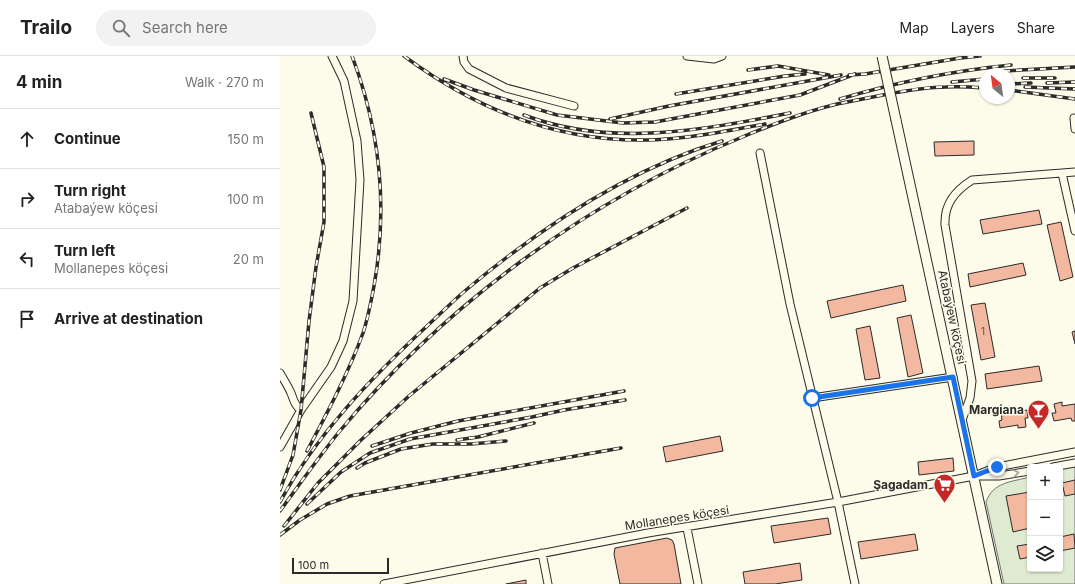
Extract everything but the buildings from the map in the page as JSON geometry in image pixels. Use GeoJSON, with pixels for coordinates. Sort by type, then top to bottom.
{"type":"FeatureCollection","features":[{"type":"Feature","properties":{"kind":"main road","name":"Atabaýew köçesi"},"geometry":{"type":"LineString","coordinates":[[882,56],[997,584]]}},
{"type":"Feature","properties":{"kind":"street"},"geometry":{"type":"LineString","coordinates":[[280,447],[300,410],[331,367],[343,341],[353,301],[360,180],[357,141],[344,81],[332,56]]}},
{"type":"Feature","properties":{"kind":"street"},"geometry":{"type":"LineString","coordinates":[[463,56],[464,62],[469,69],[506,88],[574,106]]}},
{"type":"Feature","properties":{"kind":"street"},"geometry":{"type":"LineString","coordinates":[[687,56],[714,59],[722,56]]}},
{"type":"Feature","properties":{"kind":"street"},"geometry":{"type":"LineString","coordinates":[[1074,118],[1075,129]]}},
{"type":"Feature","properties":{"kind":"street"},"geometry":{"type":"LineString","coordinates":[[760,153],[790,304],[838,502],[855,584]]}},
{"type":"Feature","properties":{"kind":"street"},"geometry":{"type":"LineString","coordinates":[[962,420],[970,398],[972,380],[945,225],[945,215],[949,203],[963,186],[972,180],[1075,172]]}},
{"type":"Feature","properties":{"kind":"street"},"geometry":{"type":"LineString","coordinates":[[1062,173],[1075,231]]}},
{"type":"Feature","properties":{"kind":"street"},"geometry":{"type":"LineString","coordinates":[[280,373],[296,406],[300,410]]}},
{"type":"Feature","properties":{"kind":"street"},"geometry":{"type":"LineString","coordinates":[[812,398],[953,377]]}},
{"type":"Feature","properties":{"kind":"street","name":"Mollanepes köçesi"},"geometry":{"type":"LineString","coordinates":[[384,584],[542,553],[838,502],[974,476],[997,467],[1075,452]]}},
{"type":"Feature","properties":{"kind":"street"},"geometry":{"type":"LineString","coordinates":[[1063,465],[1075,463]]}},
{"type":"Feature","properties":{"kind":"street","name":"Mollanepes köçesi"},"geometry":{"type":"LineString","coordinates":[[974,476],[999,476],[1027,471]]}},
{"type":"Feature","properties":{"kind":"street"},"geometry":{"type":"LineString","coordinates":[[687,528],[698,584]]}},
{"type":"Feature","properties":{"kind":"street"},"geometry":{"type":"LineString","coordinates":[[542,553],[548,584]]}},
{"type":"Feature","properties":{"kind":"green space"},"geometry":{"type":"Polygon","coordinates":[[[1075,465],[1075,584],[1004,584],[986,502],[989,495],[993,490],[1004,484],[1027,478],[1027,572],[1063,572],[1063,468],[1075,465]]]}},
{"type":"Feature","properties":{"kind":"railway"},"geometry":{"type":"LineString","coordinates":[[307,451],[330,408],[363,333],[372,298],[378,257],[381,198],[379,170],[369,112],[362,84],[352,56]]}},
{"type":"Feature","properties":{"kind":"railway"},"geometry":{"type":"LineString","coordinates":[[404,56],[460,92],[489,107],[550,129],[614,139],[648,140],[707,134],[765,124]]}},
{"type":"Feature","properties":{"kind":"railway"},"geometry":{"type":"LineString","coordinates":[[849,75],[865,74],[980,56]]}},
{"type":"Feature","properties":{"kind":"railway"},"geometry":{"type":"LineString","coordinates":[[840,99],[882,87],[925,78],[967,70],[1011,65]]}},
{"type":"Feature","properties":{"kind":"railway"},"geometry":{"type":"LineString","coordinates":[[748,70],[778,66],[829,75]]}},
{"type":"Feature","properties":{"kind":"railway"},"geometry":{"type":"LineString","coordinates":[[1015,70],[1075,67]]}},
{"type":"Feature","properties":{"kind":"railway"},"geometry":{"type":"LineString","coordinates":[[676,94],[805,74]]}},
{"type":"Feature","properties":{"kind":"railway"},"geometry":{"type":"LineString","coordinates":[[444,79],[474,90],[557,115],[623,123],[655,122],[800,95],[855,74]]}},
{"type":"Feature","properties":{"kind":"railway"},"geometry":{"type":"LineString","coordinates":[[610,119],[669,106],[841,75]]}},
{"type":"Feature","properties":{"kind":"railway"},"geometry":{"type":"LineString","coordinates":[[1023,78],[1055,78]]}},
{"type":"Feature","properties":{"kind":"railway"},"geometry":{"type":"LineString","coordinates":[[952,82],[979,80]]}},
{"type":"Feature","properties":{"kind":"railway"},"geometry":{"type":"LineString","coordinates":[[1047,83],[1075,82]]}},
{"type":"Feature","properties":{"kind":"railway"},"geometry":{"type":"LineString","coordinates":[[1015,84],[1031,83]]}},
{"type":"Feature","properties":{"kind":"railway"},"geometry":{"type":"LineString","coordinates":[[280,511],[339,432],[380,385],[425,341],[472,300],[522,261],[573,225],[627,193],[683,164],[740,138],[800,115],[837,104],[914,90],[956,87],[979,88]]}},
{"type":"Feature","properties":{"kind":"railway"},"geometry":{"type":"LineString","coordinates":[[1025,87],[1075,89]]}},
{"type":"Feature","properties":{"kind":"railway"},"geometry":{"type":"LineString","coordinates":[[1015,91],[1075,99]]}},
{"type":"Feature","properties":{"kind":"railway"},"geometry":{"type":"LineString","coordinates":[[280,490],[293,455],[301,410],[309,321],[324,222],[324,167],[311,113]]}},
{"type":"Feature","properties":{"kind":"railway"},"geometry":{"type":"LineString","coordinates":[[524,115],[557,125],[590,131],[657,133],[724,125],[790,113]]}},
{"type":"Feature","properties":{"kind":"railway"},"geometry":{"type":"LineString","coordinates":[[280,502],[294,477],[327,431],[365,388],[405,347],[466,290],[494,267],[555,223],[620,184],[653,167],[722,141]]}},
{"type":"Feature","properties":{"kind":"railway"},"geometry":{"type":"LineString","coordinates":[[284,526],[318,483],[361,440],[409,396],[540,288],[573,268],[687,208]]}},
{"type":"Feature","properties":{"kind":"railway"},"geometry":{"type":"LineString","coordinates":[[372,446],[411,433],[458,421],[624,391]]}},
{"type":"Feature","properties":{"kind":"railway"},"geometry":{"type":"LineString","coordinates":[[307,504],[341,472],[370,453],[410,439],[625,400]]}},
{"type":"Feature","properties":{"kind":"railway"},"geometry":{"type":"LineString","coordinates":[[457,440],[478,437],[534,423]]}},
{"type":"Feature","properties":{"kind":"railway"},"geometry":{"type":"LineString","coordinates":[[357,468],[365,463],[401,449],[433,444],[471,444],[506,441]]}},
{"type":"Feature","properties":{"kind":"railway"},"geometry":{"type":"LineString","coordinates":[[280,535],[300,520],[327,504],[350,496],[621,448]]}},
{"type":"Feature","properties":{"kind":"place","name":"Margiana"},"geometry":{"type":"Point","coordinates":[1039,430]}},
{"type":"Feature","properties":{"kind":"place","name":"Şagadam"},"geometry":{"type":"Point","coordinates":[944,504]}},
{"type":"Feature","properties":{"kind":"route"},"geometry":{"type":"LineString","coordinates":[[812,398],[953,377],[974,476],[997,467]]}}]}
